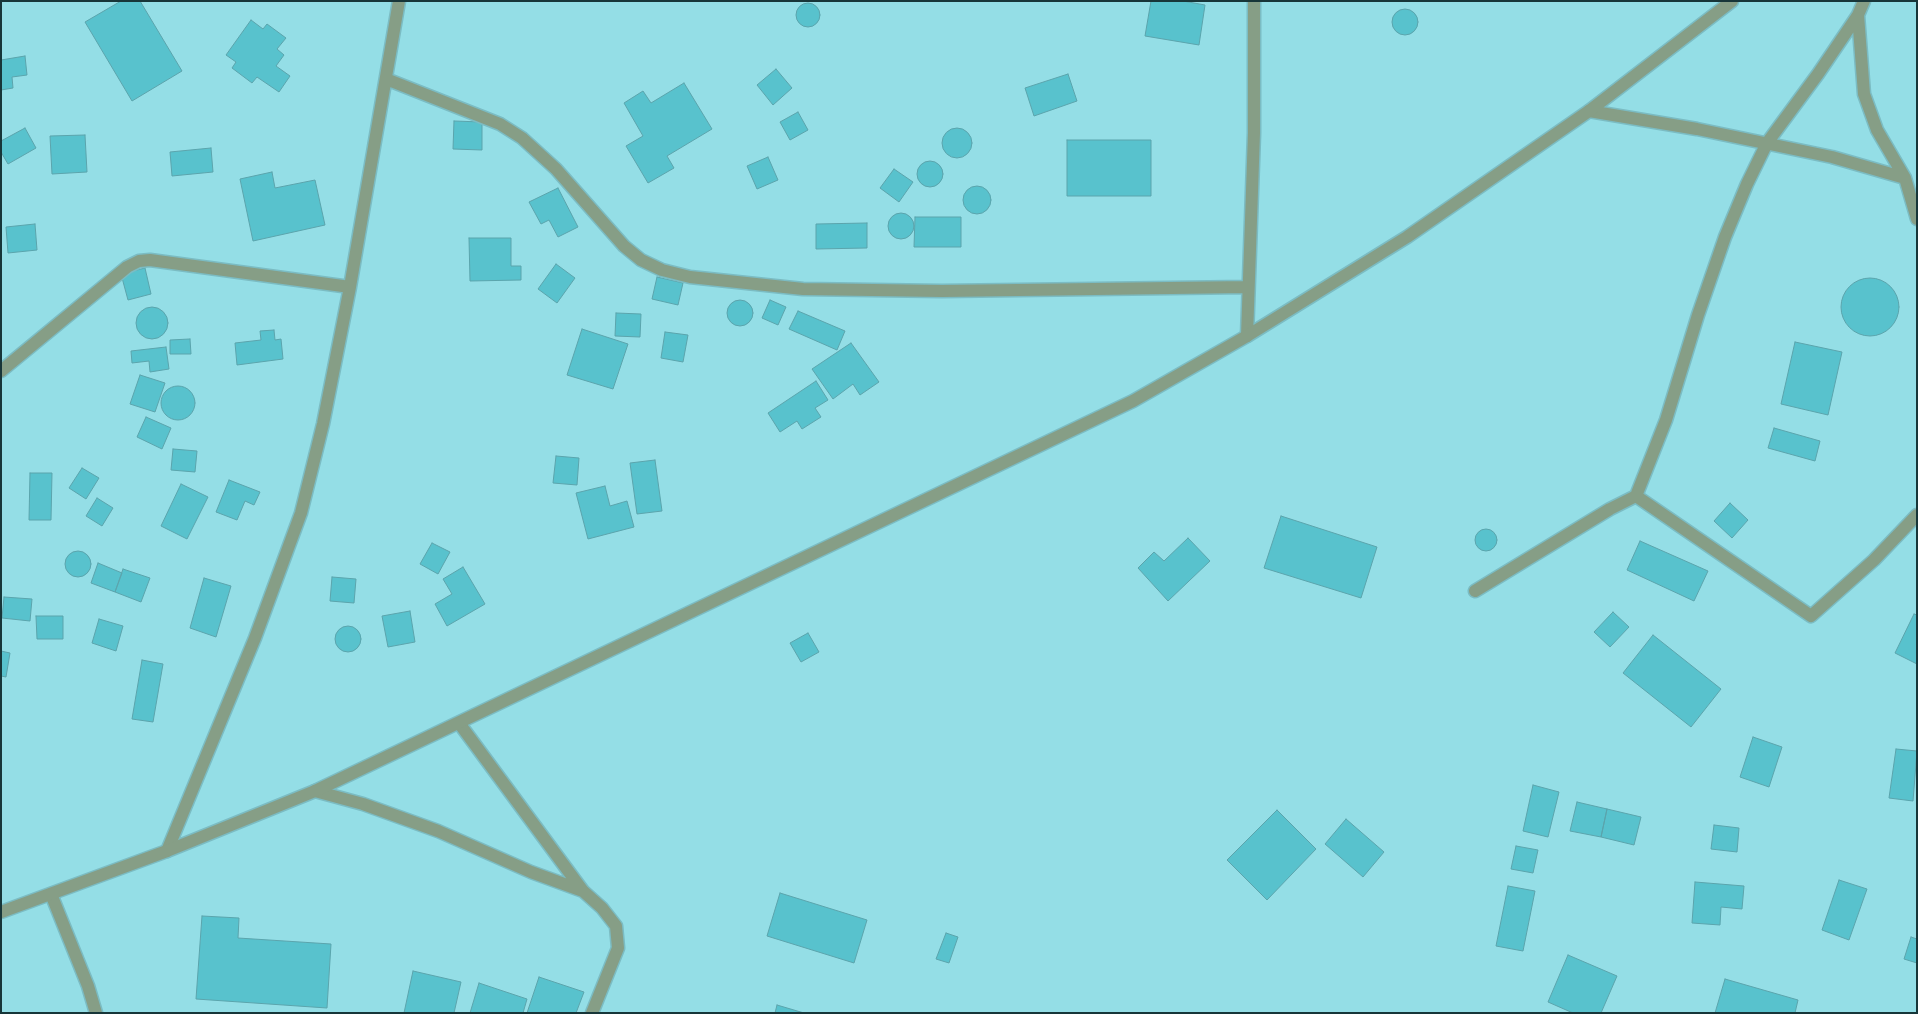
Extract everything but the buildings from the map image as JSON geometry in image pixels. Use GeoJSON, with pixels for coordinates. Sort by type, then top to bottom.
{"type":"FeatureCollection","features":[{"type":"Feature","properties":{"kind":"street"},"geometry":{"type":"LineString","coordinates":[[167,850],[255,638],[301,512],[323,424],[350,287],[399,1]]}},
{"type":"Feature","properties":{"kind":"street"},"geometry":{"type":"LineString","coordinates":[[1247,336],[1247,287],[1254,133],[1254,1]]}},
{"type":"Feature","properties":{"kind":"street"},"geometry":{"type":"LineString","coordinates":[[1,912],[167,850],[315,791],[1133,402],[1247,336],[1407,237],[1589,111],[1732,1]]}},
{"type":"Feature","properties":{"kind":"street"},"geometry":{"type":"LineString","coordinates":[[1475,591],[1610,509],[1636,496],[1666,420],[1698,316],[1726,237],[1766,143],[1858,15],[1864,1]]}},
{"type":"Feature","properties":{"kind":"street"},"geometry":{"type":"LineString","coordinates":[[1858,15],[1864,94],[1877,130],[1905,178],[1917,219]]}},
{"type":"Feature","properties":{"kind":"street"},"geometry":{"type":"LineString","coordinates":[[386,79],[500,124],[522,138],[556,169],[624,246],[642,260],[662,270],[690,277],[803,289],[942,290],[1247,287]]}},
{"type":"Feature","properties":{"kind":"street"},"geometry":{"type":"LineString","coordinates":[[1589,111],[1766,143],[1832,157],[1905,178]]}},
{"type":"Feature","properties":{"kind":"street"},"geometry":{"type":"LineString","coordinates":[[1,371],[127,266],[139,261],[150,260],[350,287]]}},
{"type":"Feature","properties":{"kind":"street"},"geometry":{"type":"LineString","coordinates":[[1636,496],[1811,616],[1874,560],[1917,515]]}},
{"type":"Feature","properties":{"kind":"street"},"geometry":{"type":"LineString","coordinates":[[459,723],[583,892],[602,908],[616,926],[618,948],[592,1013]]}},
{"type":"Feature","properties":{"kind":"street"},"geometry":{"type":"LineString","coordinates":[[315,791],[363,804],[438,831],[583,892]]}},
{"type":"Feature","properties":{"kind":"street"},"geometry":{"type":"LineString","coordinates":[[51,894],[88,986],[96,1013]]}}]}
